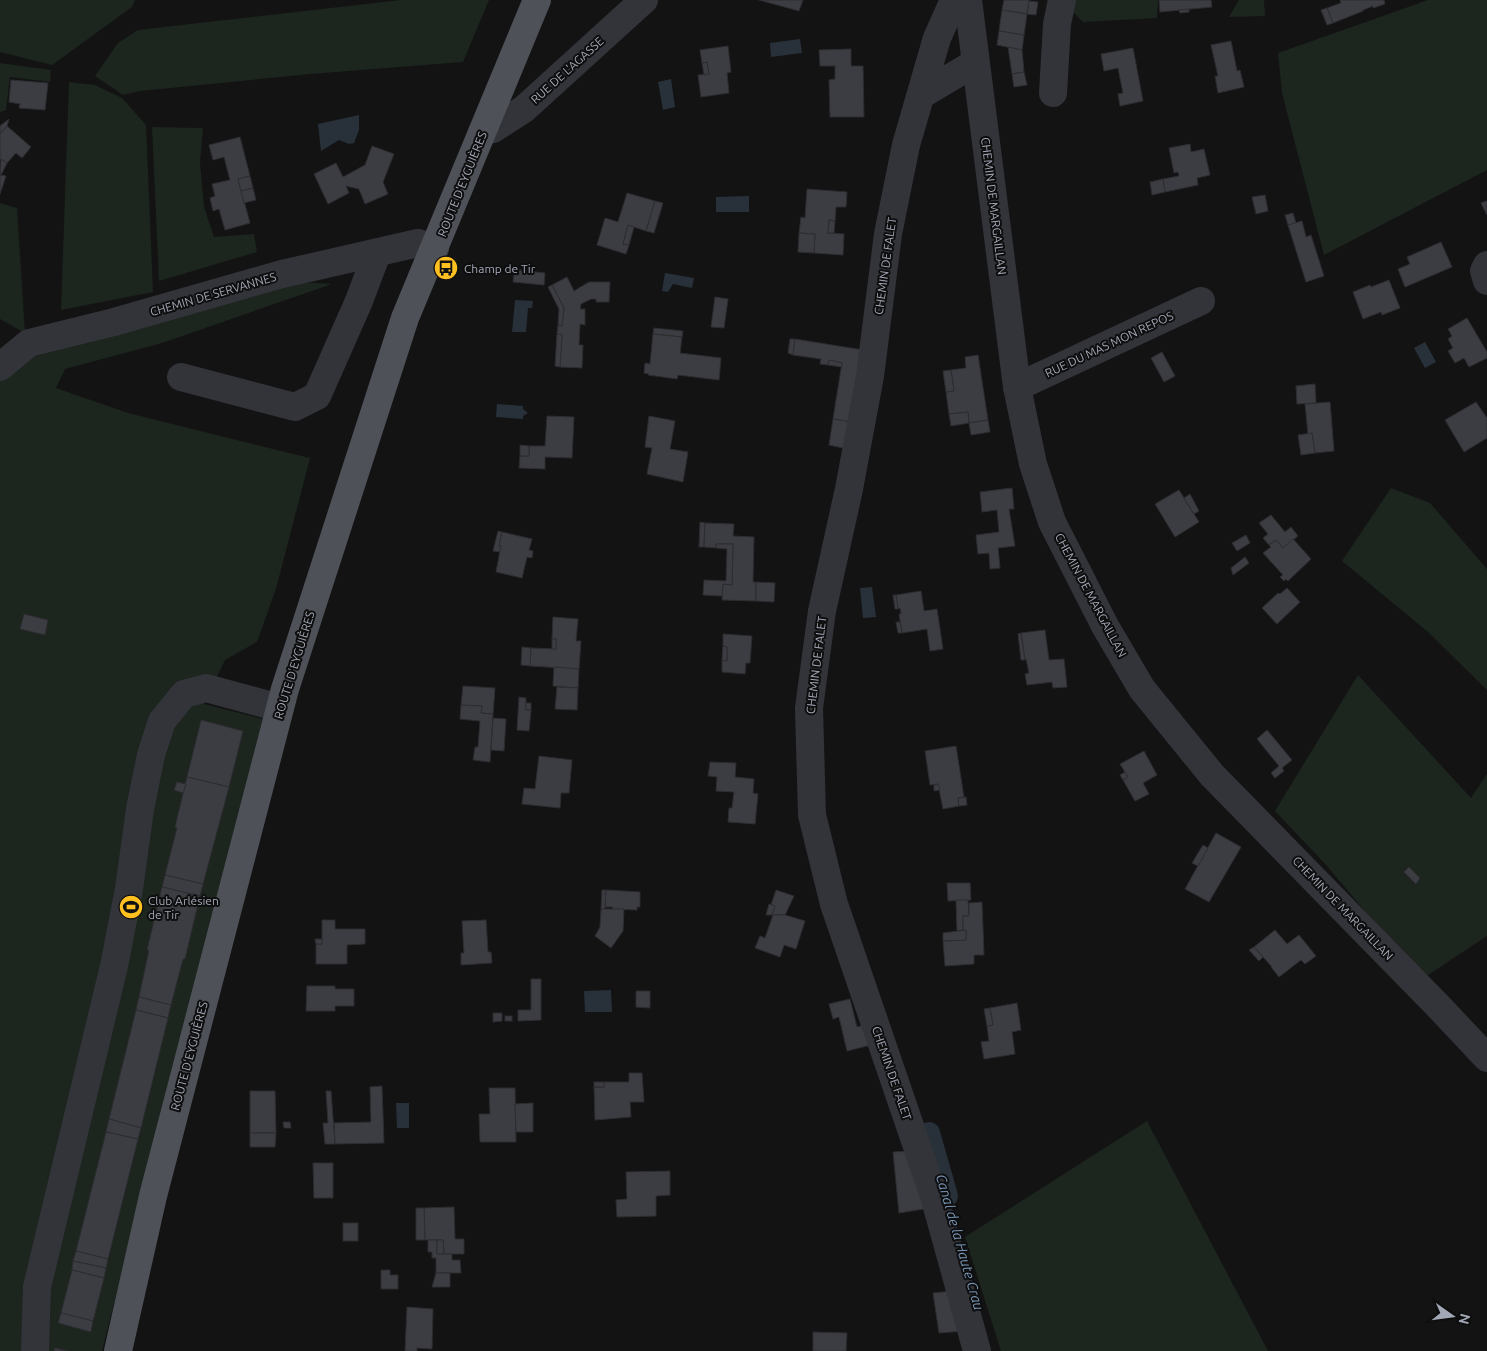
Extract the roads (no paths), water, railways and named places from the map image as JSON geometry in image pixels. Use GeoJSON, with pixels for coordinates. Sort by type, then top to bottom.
{"type":"FeatureCollection","features":[{"type":"Feature","properties":{"kind":"main road","name":"ROUTE D'EYGUIÈRES"},"geometry":{"type":"LineString","coordinates":[[118,1351],[152,1196],[285,689],[405,318],[537,0]]}},
{"type":"Feature","properties":{"kind":"street","name":"RUE DE L'AGASSE"},"geometry":{"type":"LineString","coordinates":[[483,131],[493,129],[524,108],[644,0]]}},
{"type":"Feature","properties":{"kind":"street","name":"CHEMIN DE FALET"},"geometry":{"type":"LineString","coordinates":[[954,0],[937,38],[906,145],[888,234],[870,376],[849,489],[822,612],[810,708],[812,814],[834,904],[934,1196],[977,1351]]}},
{"type":"Feature","properties":{"kind":"street","name":"CHEMIN DE MARGAILLAN"},"geometry":{"type":"LineString","coordinates":[[968,0],[1017,387],[1033,464],[1052,522],[1106,626],[1142,689],[1212,775],[1487,1058]]}},
{"type":"Feature","properties":{"kind":"street"},"geometry":{"type":"LineString","coordinates":[[1053,93],[1057,24],[1062,0]]}},
{"type":"Feature","properties":{"kind":"street"},"geometry":{"type":"LineString","coordinates":[[921,95],[975,63]]}},
{"type":"Feature","properties":{"kind":"street","name":"CHEMIN DE SERVANNES"},"geometry":{"type":"LineString","coordinates":[[0,367],[28,343],[114,322],[282,274],[418,243],[435,249]]}},
{"type":"Feature","properties":{"kind":"street"},"geometry":{"type":"LineString","coordinates":[[181,378],[295,407],[317,396],[359,301],[377,253]]}},
{"type":"Feature","properties":{"kind":"street"},"geometry":{"type":"LineString","coordinates":[[1487,265],[1484,271],[1487,281]]}},
{"type":"Feature","properties":{"kind":"street","name":"RUE DU MAS MON REPOS"},"geometry":{"type":"LineString","coordinates":[[1017,387],[1200,301]]}},
{"type":"Feature","properties":{"kind":"street"},"geometry":{"type":"LineString","coordinates":[[35,1351],[37,1287],[114,966],[129,889],[140,809],[151,754],[162,721],[184,694],[206,688],[280,708]]}},
{"type":"Feature","properties":{"kind":"waterway","name":"Canal de la Haute Crau"},"geometry":{"type":"LineString","coordinates":[[929,1133],[947,1196]]}},
{"type":"Feature","properties":{"kind":"place","name":"Champ de Tir"},"geometry":{"type":"Point","coordinates":[446,268]}},
{"type":"Feature","properties":{"kind":"place","name":"Club Arlésien de Tir"},"geometry":{"type":"Point","coordinates":[131,907]}}]}
